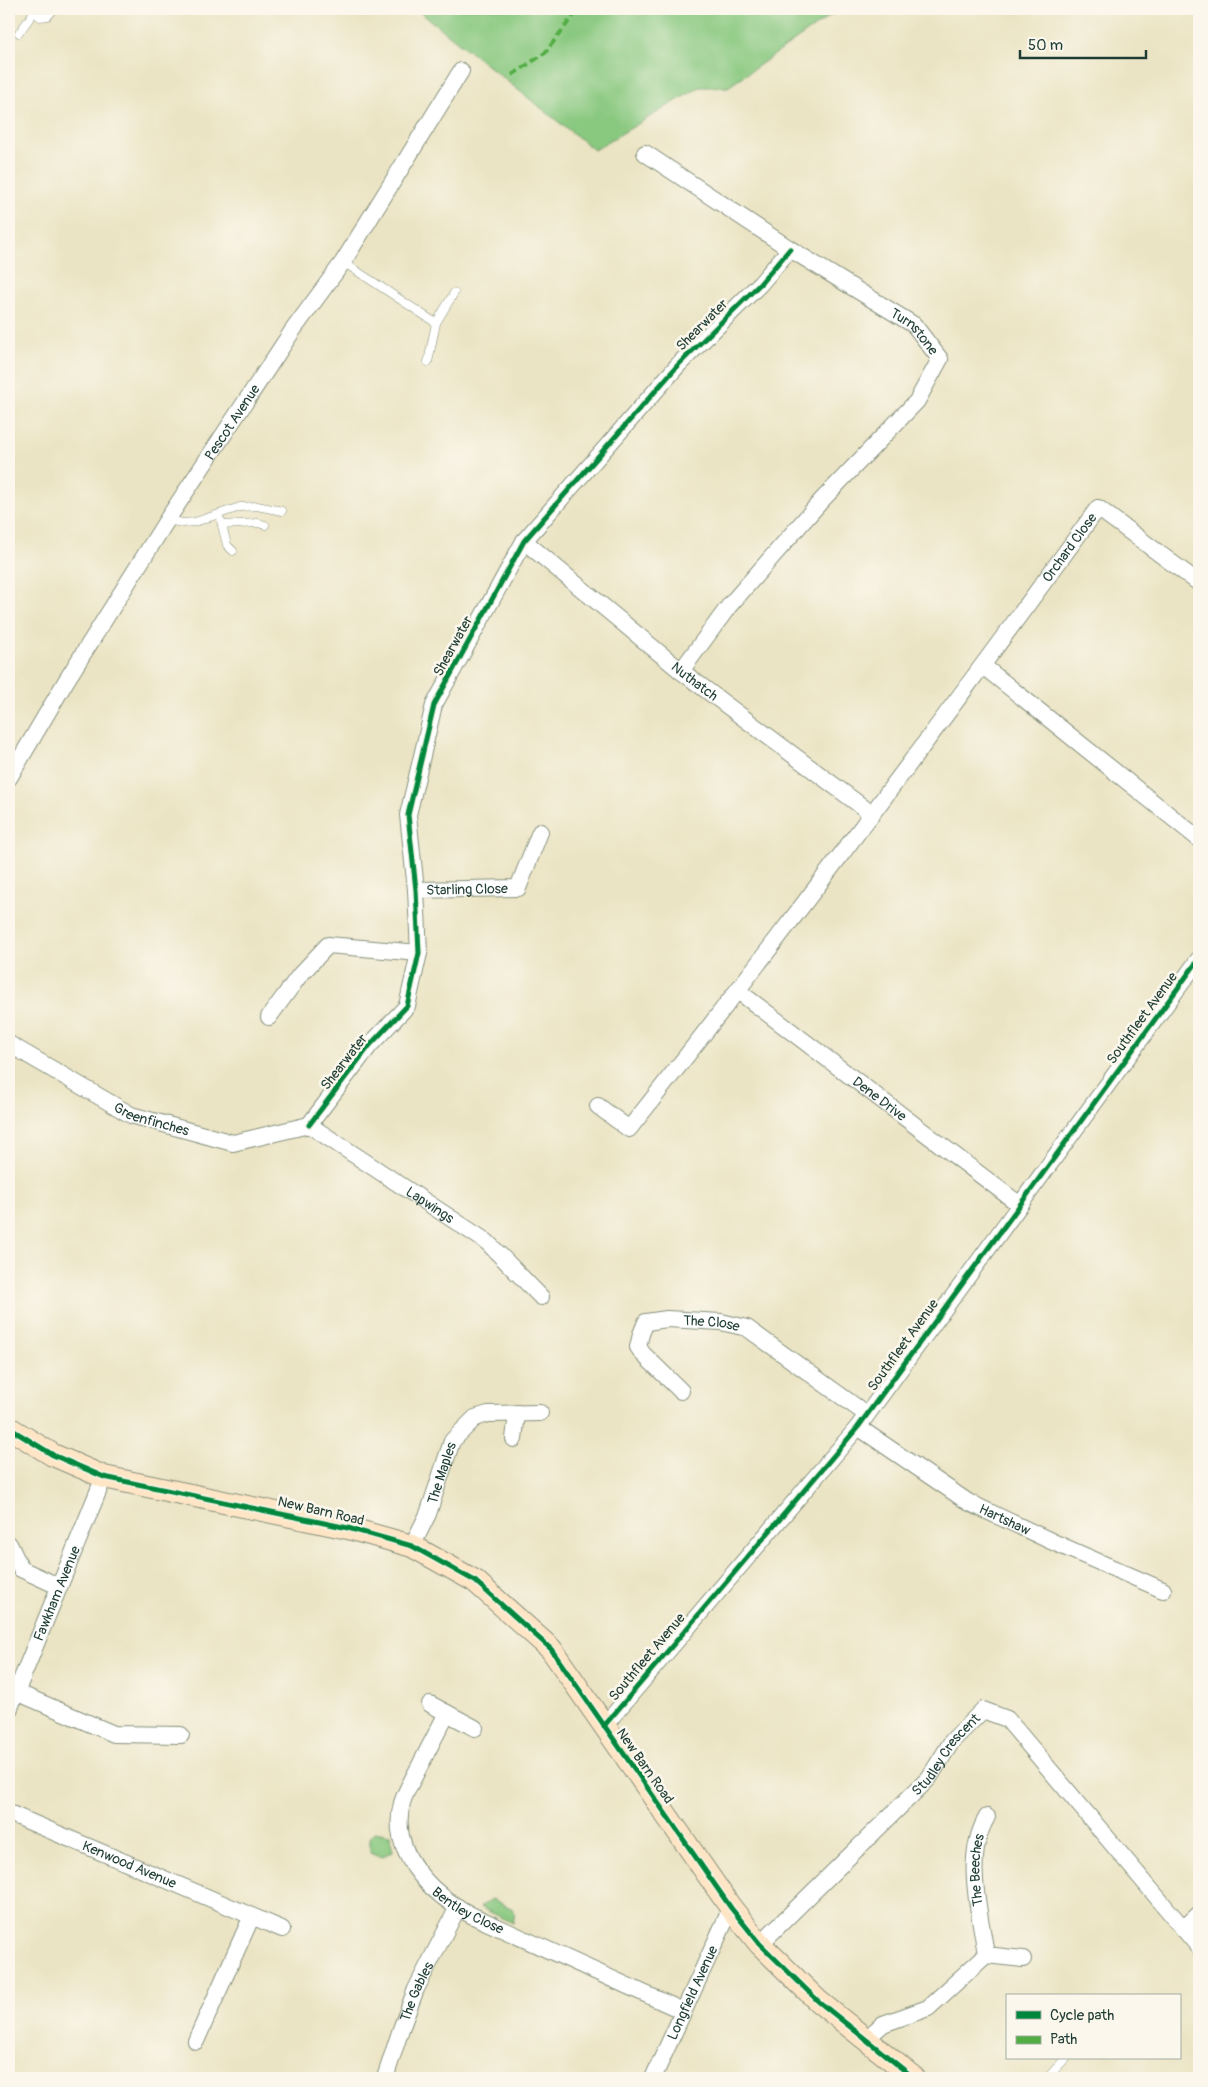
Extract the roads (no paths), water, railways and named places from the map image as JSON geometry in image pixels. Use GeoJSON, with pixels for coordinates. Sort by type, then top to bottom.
{"type":"FeatureCollection","features":[{"type":"Feature","properties":{"kind":"street","name":"Pescot Avenue"},"geometry":{"type":"LineString","coordinates":[[9,778],[66,680],[167,520],[293,330],[343,262],[461,71]]}},
{"type":"Feature","properties":{"kind":"street","name":"Turnstone"},"geometry":{"type":"LineString","coordinates":[[645,153],[790,249],[914,325],[940,359],[917,402],[815,508],[730,606],[681,671]]}},
{"type":"Feature","properties":{"kind":"street","name":"Shearwater"},"geometry":{"type":"LineString","coordinates":[[309,1125],[370,1045],[407,1006],[419,953],[416,890],[408,814],[434,705],[524,540],[679,364],[760,284],[790,249]]}},
{"type":"Feature","properties":{"kind":"street","name":"Orchard Close"},"geometry":{"type":"LineString","coordinates":[[872,814],[1098,508],[1199,583]]}},
{"type":"Feature","properties":{"kind":"street","name":"Nuthatch"},"geometry":{"type":"LineString","coordinates":[[524,540],[681,671],[872,814]]}},
{"type":"Feature","properties":{"kind":"street"},"geometry":{"type":"LineString","coordinates":[[983,666],[1199,839]]}},
{"type":"Feature","properties":{"kind":"street"},"geometry":{"type":"LineString","coordinates":[[598,1106],[629,1129],[738,992],[872,814]]}},
{"type":"Feature","properties":{"kind":"street","name":"Starling Close"},"geometry":{"type":"LineString","coordinates":[[416,890],[518,888],[540,832]]}},
{"type":"Feature","properties":{"kind":"street"},"geometry":{"type":"LineString","coordinates":[[269,1017],[299,976],[328,945],[419,953]]}},
{"type":"Feature","properties":{"kind":"street","name":"Southfleet Avenue"},"geometry":{"type":"LineString","coordinates":[[604,1726],[862,1420],[1199,959]]}},
{"type":"Feature","properties":{"kind":"street","name":"Dene Drive"},"geometry":{"type":"LineString","coordinates":[[738,992],[1020,1205]]}},
{"type":"Feature","properties":{"kind":"street","name":"Greenfinches"},"geometry":{"type":"LineString","coordinates":[[9,1044],[131,1115],[233,1143],[309,1125]]}},
{"type":"Feature","properties":{"kind":"street","name":"Lapwings"},"geometry":{"type":"LineString","coordinates":[[309,1125],[487,1242],[541,1297]]}},
{"type":"Feature","properties":{"kind":"street","name":"The Close"},"geometry":{"type":"LineString","coordinates":[[681,1391],[643,1354],[638,1346],[646,1322],[667,1319],[721,1322],[747,1328],[862,1420]]}},
{"type":"Feature","properties":{"kind":"street"},"geometry":{"type":"LineString","coordinates":[[514,1439],[518,1413]]}},
{"type":"Feature","properties":{"kind":"street","name":"The Maples"},"geometry":{"type":"LineString","coordinates":[[412,1546],[428,1514],[452,1441],[475,1418],[488,1414],[540,1413]]}},
{"type":"Feature","properties":{"kind":"street","name":"Hartshaw"},"geometry":{"type":"LineString","coordinates":[[862,1420],[968,1502],[1163,1590]]}},
{"type":"Feature","properties":{"kind":"street","name":"New Barn Road"},"geometry":{"type":"LineString","coordinates":[[9,1428],[53,1455],[104,1476],[348,1528],[412,1546],[475,1581],[551,1649],[731,1908],[760,1944],[818,2001],[914,2078]]}},
{"type":"Feature","properties":{"kind":"street","name":"Fawkham Avenue"},"geometry":{"type":"LineString","coordinates":[[9,1710],[104,1476]]}},
{"type":"Feature","properties":{"kind":"street"},"geometry":{"type":"LineString","coordinates":[[9,1544],[21,1569],[58,1586]]}},
{"type":"Feature","properties":{"kind":"street"},"geometry":{"type":"LineString","coordinates":[[16,1692],[114,1734],[181,1735]]}},
{"type":"Feature","properties":{"kind":"street"},"geometry":{"type":"LineString","coordinates":[[430,1704],[475,1728]]}},
{"type":"Feature","properties":{"kind":"street","name":"Studley Crescent"},"geometry":{"type":"LineString","coordinates":[[760,1944],[929,1778],[952,1741],[983,1710],[1007,1719],[1182,1929],[1199,1946]]}},
{"type":"Feature","properties":{"kind":"street","name":"Bentley Close"},"geometry":{"type":"LineString","coordinates":[[446,1713],[402,1800],[400,1825],[404,1847],[411,1864],[424,1879],[458,1907],[496,1927],[683,2012]]}},
{"type":"Feature","properties":{"kind":"street","name":"Kenwood Avenue"},"geometry":{"type":"LineString","coordinates":[[9,1813],[282,1930]]}},
{"type":"Feature","properties":{"kind":"street","name":"The Beeches"},"geometry":{"type":"LineString","coordinates":[[986,1955],[974,1855],[979,1831],[987,1817]]}},
{"type":"Feature","properties":{"kind":"street","name":"The Gables"},"geometry":{"type":"LineString","coordinates":[[385,2078],[416,1989],[458,1907]]}},
{"type":"Feature","properties":{"kind":"street","name":"Longfield Avenue"},"geometry":{"type":"LineString","coordinates":[[653,2078],[731,1908]]}},
{"type":"Feature","properties":{"kind":"street"},"geometry":{"type":"LineString","coordinates":[[1182,1929],[1199,1914]]}},
{"type":"Feature","properties":{"kind":"street"},"geometry":{"type":"LineString","coordinates":[[196,2041],[251,1918]]}},
{"type":"Feature","properties":{"kind":"street"},"geometry":{"type":"LineString","coordinates":[[865,2040],[883,2024],[928,2008],[986,1955],[1023,1959]]}},
{"type":"Feature","properties":{"kind":"lane"},"geometry":{"type":"LineString","coordinates":[[19,33],[33,10],[40,17],[48,16],[54,9]]}},
{"type":"Feature","properties":{"kind":"lane"},"geometry":{"type":"LineString","coordinates":[[343,262],[436,323]]}},
{"type":"Feature","properties":{"kind":"lane"},"geometry":{"type":"LineString","coordinates":[[428,362],[436,323],[454,293]]}},
{"type":"Feature","properties":{"kind":"lane"},"geometry":{"type":"LineString","coordinates":[[167,520],[183,523],[194,522],[240,507],[257,506],[282,511]]}},
{"type":"Feature","properties":{"kind":"lane"},"geometry":{"type":"LineString","coordinates":[[220,514],[227,545],[233,551]]}},
{"type":"Feature","properties":{"kind":"lane"},"geometry":{"type":"LineString","coordinates":[[222,526],[258,522],[265,525]]}},
{"type":"Feature","properties":{"kind":"lane"},"geometry":{"type":"LineString","coordinates":[[1048,2078],[1064,2060]]}}]}
